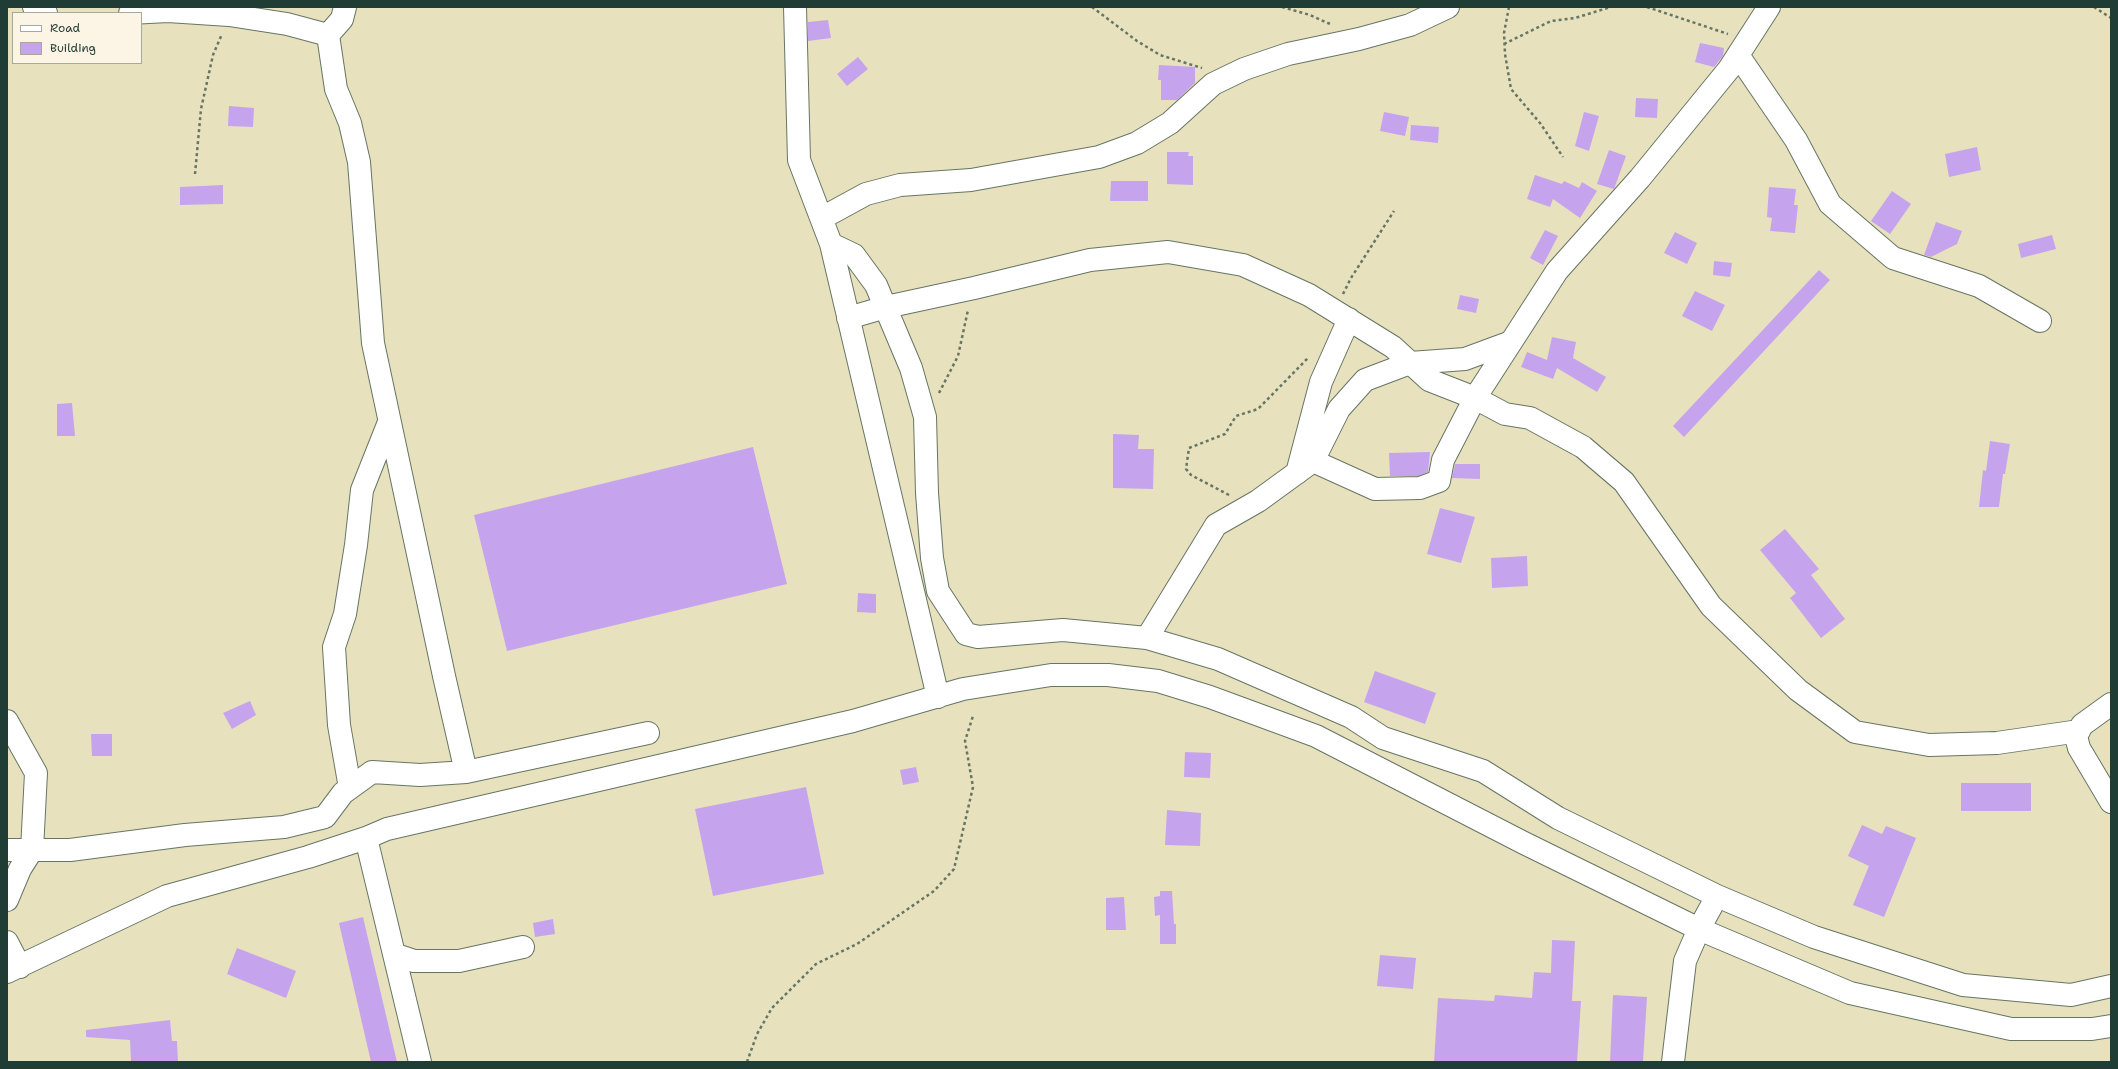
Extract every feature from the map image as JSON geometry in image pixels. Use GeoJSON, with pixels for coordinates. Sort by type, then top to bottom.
{"type":"FeatureCollection","features":[{"type":"Feature","properties":{"kind":"street"},"geometry":{"type":"LineString","coordinates":[[34,7],[44,12]]}},
{"type":"Feature","properties":{"kind":"street"},"geometry":{"type":"LineString","coordinates":[[345,7],[342,19],[328,35],[336,89],[350,122],[359,162],[373,343],[466,772]]}},
{"type":"Feature","properties":{"kind":"street"},"geometry":{"type":"LineString","coordinates":[[795,7],[799,160],[831,244],[938,697]]}},
{"type":"Feature","properties":{"kind":"street"},"geometry":{"type":"LineString","coordinates":[[822,218],[866,194],[900,185],[971,180],[1099,157],[1137,144],[1170,122],[1213,84],[1244,69],[1288,54],[1359,39],[1410,25],[1448,7]]}},
{"type":"Feature","properties":{"kind":"street"},"geometry":{"type":"LineString","coordinates":[[1305,467],[1375,489],[1420,488],[1438,480],[1443,460],[1475,398],[1557,271],[1640,178],[1729,69],[1769,7]]}},
{"type":"Feature","properties":{"kind":"street"},"geometry":{"type":"LineString","coordinates":[[142,13],[168,12],[229,15],[287,24],[328,35]]}},
{"type":"Feature","properties":{"kind":"street"},"geometry":{"type":"LineString","coordinates":[[1743,47],[1796,140],[1830,204],[1893,258],[1979,286],[2040,321]]}},
{"type":"Feature","properties":{"kind":"street"},"geometry":{"type":"LineString","coordinates":[[831,244],[854,255],[876,285],[911,368],[925,417],[926,493],[932,558],[938,591],[966,634],[978,637],[1063,630],[1147,638],[1218,659],[1351,717],[1383,738],[1482,771],[1558,818],[1717,896],[1814,937],[1963,985],[2071,995],[2111,986]]}},
{"type":"Feature","properties":{"kind":"street"},"geometry":{"type":"LineString","coordinates":[[848,318],[886,307],[974,288],[1090,260],[1168,252],[1243,264],[1308,296],[1342,315],[1393,347],[1429,380],[1475,398],[1505,414],[1530,418],[1583,447],[1624,482],[1711,606],[1798,690],[1855,732],[1929,745],[1997,743],[2079,731]]}},
{"type":"Feature","properties":{"kind":"street"},"geometry":{"type":"LineString","coordinates":[[1305,467],[1321,382],[1342,315]]}},
{"type":"Feature","properties":{"kind":"street"},"geometry":{"type":"LineString","coordinates":[[1147,638],[1216,525],[1258,502],[1305,467],[1339,409],[1365,380],[1410,363],[1465,359],[1511,342]]}},
{"type":"Feature","properties":{"kind":"street"},"geometry":{"type":"LineString","coordinates":[[350,788],[339,725],[334,647],[345,614],[356,546],[362,490],[389,422]]}},
{"type":"Feature","properties":{"kind":"street"},"geometry":{"type":"LineString","coordinates":[[7,942],[13,969],[167,896],[366,838],[387,829],[853,721],[963,689],[1051,675],[1108,675],[1165,683],[1210,697],[1316,736],[1699,929],[1850,993],[2011,1029],[2092,1029],[2111,1026]]}},
{"type":"Feature","properties":{"kind":"street"},"geometry":{"type":"LineString","coordinates":[[2111,704],[2082,725],[2076,736],[2079,748],[2111,802]]}},
{"type":"Feature","properties":{"kind":"street"},"geometry":{"type":"LineString","coordinates":[[7,721],[36,773],[32,850],[20,869],[7,900]]}},
{"type":"Feature","properties":{"kind":"street"},"geometry":{"type":"LineString","coordinates":[[7,850],[70,850],[185,835],[284,827],[325,817],[343,793],[372,772],[420,774],[466,772],[648,733]]}},
{"type":"Feature","properties":{"kind":"street"},"geometry":{"type":"LineString","coordinates":[[366,838],[396,955],[420,1062]]}},
{"type":"Feature","properties":{"kind":"street"},"geometry":{"type":"LineString","coordinates":[[1673,1062],[1685,961],[1699,929],[1717,896]]}},
{"type":"Feature","properties":{"kind":"street"},"geometry":{"type":"LineString","coordinates":[[396,955],[414,960],[459,961],[523,947]]}},
{"type":"Feature","properties":{"kind":"path"},"geometry":{"type":"LineString","coordinates":[[1092,7],[1137,41],[1160,55],[1179,62],[1206,68]]}},
{"type":"Feature","properties":{"kind":"path"},"geometry":{"type":"LineString","coordinates":[[1282,7],[1321,20],[1359,39]]}},
{"type":"Feature","properties":{"kind":"path"},"geometry":{"type":"LineString","coordinates":[[1509,7],[1504,33],[1504,44],[1511,89],[1540,123],[1563,156]]}},
{"type":"Feature","properties":{"kind":"path"},"geometry":{"type":"LineString","coordinates":[[1504,44],[1552,21],[1576,18],[1611,7]]}},
{"type":"Feature","properties":{"kind":"path"},"geometry":{"type":"LineString","coordinates":[[1647,7],[1656,8],[1706,28],[1743,47]]}},
{"type":"Feature","properties":{"kind":"path"},"geometry":{"type":"LineString","coordinates":[[2094,7],[2111,18]]}},
{"type":"Feature","properties":{"kind":"path"},"geometry":{"type":"LineString","coordinates":[[195,174],[201,109],[213,55],[229,15]]}},
{"type":"Feature","properties":{"kind":"path"},"geometry":{"type":"LineString","coordinates":[[1342,315],[1351,278],[1394,211]]}},
{"type":"Feature","properties":{"kind":"path"},"geometry":{"type":"LineString","coordinates":[[1258,502],[1235,498],[1191,475],[1186,469],[1189,448],[1225,434],[1236,416],[1258,409],[1310,356]]}},
{"type":"Feature","properties":{"kind":"path"},"geometry":{"type":"LineString","coordinates":[[747,1062],[757,1034],[772,1008],[816,964],[857,944],[934,891],[954,869],[973,787],[965,741],[973,716]]}},
{"type":"Feature","properties":{"kind":"building"},"geometry":{"type":"Polygon","coordinates":[[[828,20],[831,38],[808,41],[808,22],[828,20]]]}},
{"type":"Feature","properties":{"kind":"building"},"geometry":{"type":"Polygon","coordinates":[[[1700,43],[1724,48],[1723,56],[1714,67],[1695,62],[1700,43]]]}},
{"type":"Feature","properties":{"kind":"building"},"geometry":{"type":"Polygon","coordinates":[[[858,57],[868,69],[847,86],[837,74],[858,57]]]}},
{"type":"Feature","properties":{"kind":"building"},"geometry":{"type":"Polygon","coordinates":[[[1159,65],[1195,67],[1195,83],[1177,100],[1161,100],[1161,80],[1158,80],[1159,65]]]}},
{"type":"Feature","properties":{"kind":"building"},"geometry":{"type":"Polygon","coordinates":[[[1636,98],[1658,99],[1657,118],[1635,117],[1636,98]]]}},
{"type":"Feature","properties":{"kind":"building"},"geometry":{"type":"Polygon","coordinates":[[[229,106],[254,108],[253,127],[228,126],[229,106]]]}},
{"type":"Feature","properties":{"kind":"building"},"geometry":{"type":"Polygon","coordinates":[[[1384,112],[1409,117],[1405,136],[1380,131],[1384,112]]]}},
{"type":"Feature","properties":{"kind":"building"},"geometry":{"type":"Polygon","coordinates":[[[1584,112],[1599,116],[1589,151],[1575,146],[1584,112]]]}},
{"type":"Feature","properties":{"kind":"building"},"geometry":{"type":"Polygon","coordinates":[[[1411,125],[1439,127],[1438,143],[1410,140],[1411,125]]]}},
{"type":"Feature","properties":{"kind":"building"},"geometry":{"type":"Polygon","coordinates":[[[1977,147],[1981,170],[1949,177],[1945,154],[1977,147]]]}},
{"type":"Feature","properties":{"kind":"building"},"geometry":{"type":"Polygon","coordinates":[[[1609,150],[1626,156],[1614,189],[1597,184],[1609,150]]]}},
{"type":"Feature","properties":{"kind":"building"},"geometry":{"type":"Polygon","coordinates":[[[1167,152],[1189,152],[1188,156],[1193,156],[1193,185],[1167,184],[1167,152]]]}},
{"type":"Feature","properties":{"kind":"building"},"geometry":{"type":"Polygon","coordinates":[[[1535,175],[1562,184],[1564,181],[1579,188],[1582,182],[1597,191],[1580,218],[1553,199],[1550,207],[1527,199],[1535,175]]]}},
{"type":"Feature","properties":{"kind":"building"},"geometry":{"type":"Polygon","coordinates":[[[1111,181],[1148,181],[1148,201],[1110,201],[1111,181]]]}},
{"type":"Feature","properties":{"kind":"building"},"geometry":{"type":"Polygon","coordinates":[[[223,185],[223,204],[180,205],[180,187],[223,185]]]}},
{"type":"Feature","properties":{"kind":"building"},"geometry":{"type":"Polygon","coordinates":[[[1769,187],[1796,189],[1794,205],[1798,205],[1795,233],[1770,231],[1772,218],[1767,217],[1769,187]]]}},
{"type":"Feature","properties":{"kind":"building"},"geometry":{"type":"Polygon","coordinates":[[[1892,191],[1911,204],[1890,234],[1871,221],[1892,191]]]}},
{"type":"Feature","properties":{"kind":"building"},"geometry":{"type":"Polygon","coordinates":[[[1936,222],[1962,231],[1957,244],[1931,257],[1924,255],[1936,222]]]}},
{"type":"Feature","properties":{"kind":"building"},"geometry":{"type":"Polygon","coordinates":[[[1545,230],[1558,236],[1543,265],[1530,258],[1545,230]]]}},
{"type":"Feature","properties":{"kind":"building"},"geometry":{"type":"Polygon","coordinates":[[[1675,232],[1697,243],[1687,264],[1664,253],[1675,232]]]}},
{"type":"Feature","properties":{"kind":"building"},"geometry":{"type":"Polygon","coordinates":[[[2052,235],[2056,249],[2021,258],[2018,244],[2052,235]]]}},
{"type":"Feature","properties":{"kind":"building"},"geometry":{"type":"Polygon","coordinates":[[[1714,261],[1732,263],[1730,277],[1713,275],[1714,261]]]}},
{"type":"Feature","properties":{"kind":"building"},"geometry":{"type":"Polygon","coordinates":[[[1819,270],[1830,280],[1684,437],[1673,426],[1819,270]]]}},
{"type":"Feature","properties":{"kind":"building"},"geometry":{"type":"Polygon","coordinates":[[[1695,291],[1725,305],[1712,331],[1682,316],[1695,291]]]}},
{"type":"Feature","properties":{"kind":"building"},"geometry":{"type":"Polygon","coordinates":[[[1460,295],[1479,299],[1476,313],[1457,309],[1460,295]]]}},
{"type":"Feature","properties":{"kind":"building"},"geometry":{"type":"Polygon","coordinates":[[[1552,337],[1576,342],[1573,358],[1606,377],[1597,392],[1557,368],[1553,379],[1521,367],[1527,352],[1547,360],[1552,337]]]}},
{"type":"Feature","properties":{"kind":"building"},"geometry":{"type":"Polygon","coordinates":[[[72,403],[75,436],[57,436],[57,404],[72,403]]]}},
{"type":"Feature","properties":{"kind":"building"},"geometry":{"type":"Polygon","coordinates":[[[1113,434],[1139,435],[1138,449],[1154,449],[1153,489],[1113,488],[1113,434]]]}},
{"type":"Feature","properties":{"kind":"building"},"geometry":{"type":"Polygon","coordinates":[[[1990,441],[2010,444],[2005,474],[2003,474],[1999,507],[1979,507],[1983,470],[1986,471],[1990,441]]]}},
{"type":"Feature","properties":{"kind":"building"},"geometry":{"type":"Polygon","coordinates":[[[753,447],[787,584],[507,651],[474,515],[753,447]]]}},
{"type":"Feature","properties":{"kind":"building"},"geometry":{"type":"Polygon","coordinates":[[[1430,452],[1428,472],[1418,476],[1390,476],[1389,453],[1430,452]]]}},
{"type":"Feature","properties":{"kind":"building"},"geometry":{"type":"Polygon","coordinates":[[[1455,464],[1480,464],[1480,479],[1452,478],[1455,464]]]}},
{"type":"Feature","properties":{"kind":"building"},"geometry":{"type":"Polygon","coordinates":[[[1440,508],[1475,517],[1461,563],[1427,554],[1440,508]]]}},
{"type":"Feature","properties":{"kind":"building"},"geometry":{"type":"Polygon","coordinates":[[[1785,529],[1819,569],[1811,575],[1845,619],[1821,638],[1790,598],[1796,593],[1760,550],[1785,529]]]}},
{"type":"Feature","properties":{"kind":"building"},"geometry":{"type":"Polygon","coordinates":[[[1527,556],[1528,586],[1492,588],[1491,558],[1527,556]]]}},
{"type":"Feature","properties":{"kind":"building"},"geometry":{"type":"Polygon","coordinates":[[[858,593],[876,594],[876,613],[857,612],[858,593]]]}},
{"type":"Feature","properties":{"kind":"building"},"geometry":{"type":"Polygon","coordinates":[[[1375,671],[1436,693],[1425,724],[1364,702],[1375,671]]]}},
{"type":"Feature","properties":{"kind":"building"},"geometry":{"type":"Polygon","coordinates":[[[250,701],[256,715],[232,729],[223,713],[250,701]]]}},
{"type":"Feature","properties":{"kind":"building"},"geometry":{"type":"Polygon","coordinates":[[[91,734],[112,734],[112,756],[92,756],[91,734]]]}},
{"type":"Feature","properties":{"kind":"building"},"geometry":{"type":"Polygon","coordinates":[[[1185,752],[1211,753],[1210,778],[1184,777],[1185,752]]]}},
{"type":"Feature","properties":{"kind":"building"},"geometry":{"type":"Polygon","coordinates":[[[916,767],[919,782],[903,785],[900,770],[916,767]]]}},
{"type":"Feature","properties":{"kind":"building"},"geometry":{"type":"Polygon","coordinates":[[[1961,783],[2031,783],[2031,811],[1961,811],[1961,783]]]}},
{"type":"Feature","properties":{"kind":"building"},"geometry":{"type":"Polygon","coordinates":[[[806,787],[824,874],[713,896],[695,809],[806,787]]]}},
{"type":"Feature","properties":{"kind":"building"},"geometry":{"type":"Polygon","coordinates":[[[1167,810],[1201,813],[1200,846],[1165,845],[1167,810]]]}},
{"type":"Feature","properties":{"kind":"building"},"geometry":{"type":"Polygon","coordinates":[[[1862,825],[1882,834],[1886,826],[1916,838],[1884,917],[1853,905],[1869,866],[1848,856],[1862,825]]]}},
{"type":"Feature","properties":{"kind":"building"},"geometry":{"type":"Polygon","coordinates":[[[1160,891],[1172,891],[1174,924],[1176,924],[1176,944],[1160,944],[1160,915],[1155,916],[1154,897],[1160,896],[1160,891]]]}},
{"type":"Feature","properties":{"kind":"building"},"geometry":{"type":"Polygon","coordinates":[[[1124,897],[1126,930],[1106,930],[1106,898],[1124,897]]]}},
{"type":"Feature","properties":{"kind":"building"},"geometry":{"type":"Polygon","coordinates":[[[363,917],[397,1062],[371,1062],[339,923],[363,917]]]}},
{"type":"Feature","properties":{"kind":"building"},"geometry":{"type":"Polygon","coordinates":[[[553,919],[555,934],[535,937],[533,923],[553,919]]]}},
{"type":"Feature","properties":{"kind":"building"},"geometry":{"type":"Polygon","coordinates":[[[1552,940],[1575,941],[1572,1001],[1581,1001],[1577,1062],[1434,1062],[1438,998],[1494,1001],[1495,995],[1532,998],[1534,972],[1551,973],[1552,940]]]}},
{"type":"Feature","properties":{"kind":"building"},"geometry":{"type":"Polygon","coordinates":[[[237,948],[296,971],[286,998],[227,974],[237,948]]]}},
{"type":"Feature","properties":{"kind":"building"},"geometry":{"type":"Polygon","coordinates":[[[1380,955],[1416,958],[1413,989],[1377,986],[1380,955]]]}},
{"type":"Feature","properties":{"kind":"building"},"geometry":{"type":"Polygon","coordinates":[[[1613,995],[1647,997],[1643,1062],[1610,1062],[1613,995]]]}},
{"type":"Feature","properties":{"kind":"building"},"geometry":{"type":"Polygon","coordinates":[[[170,1020],[172,1041],[177,1041],[178,1062],[131,1062],[130,1040],[86,1037],[86,1030],[170,1020]]]}}]}
